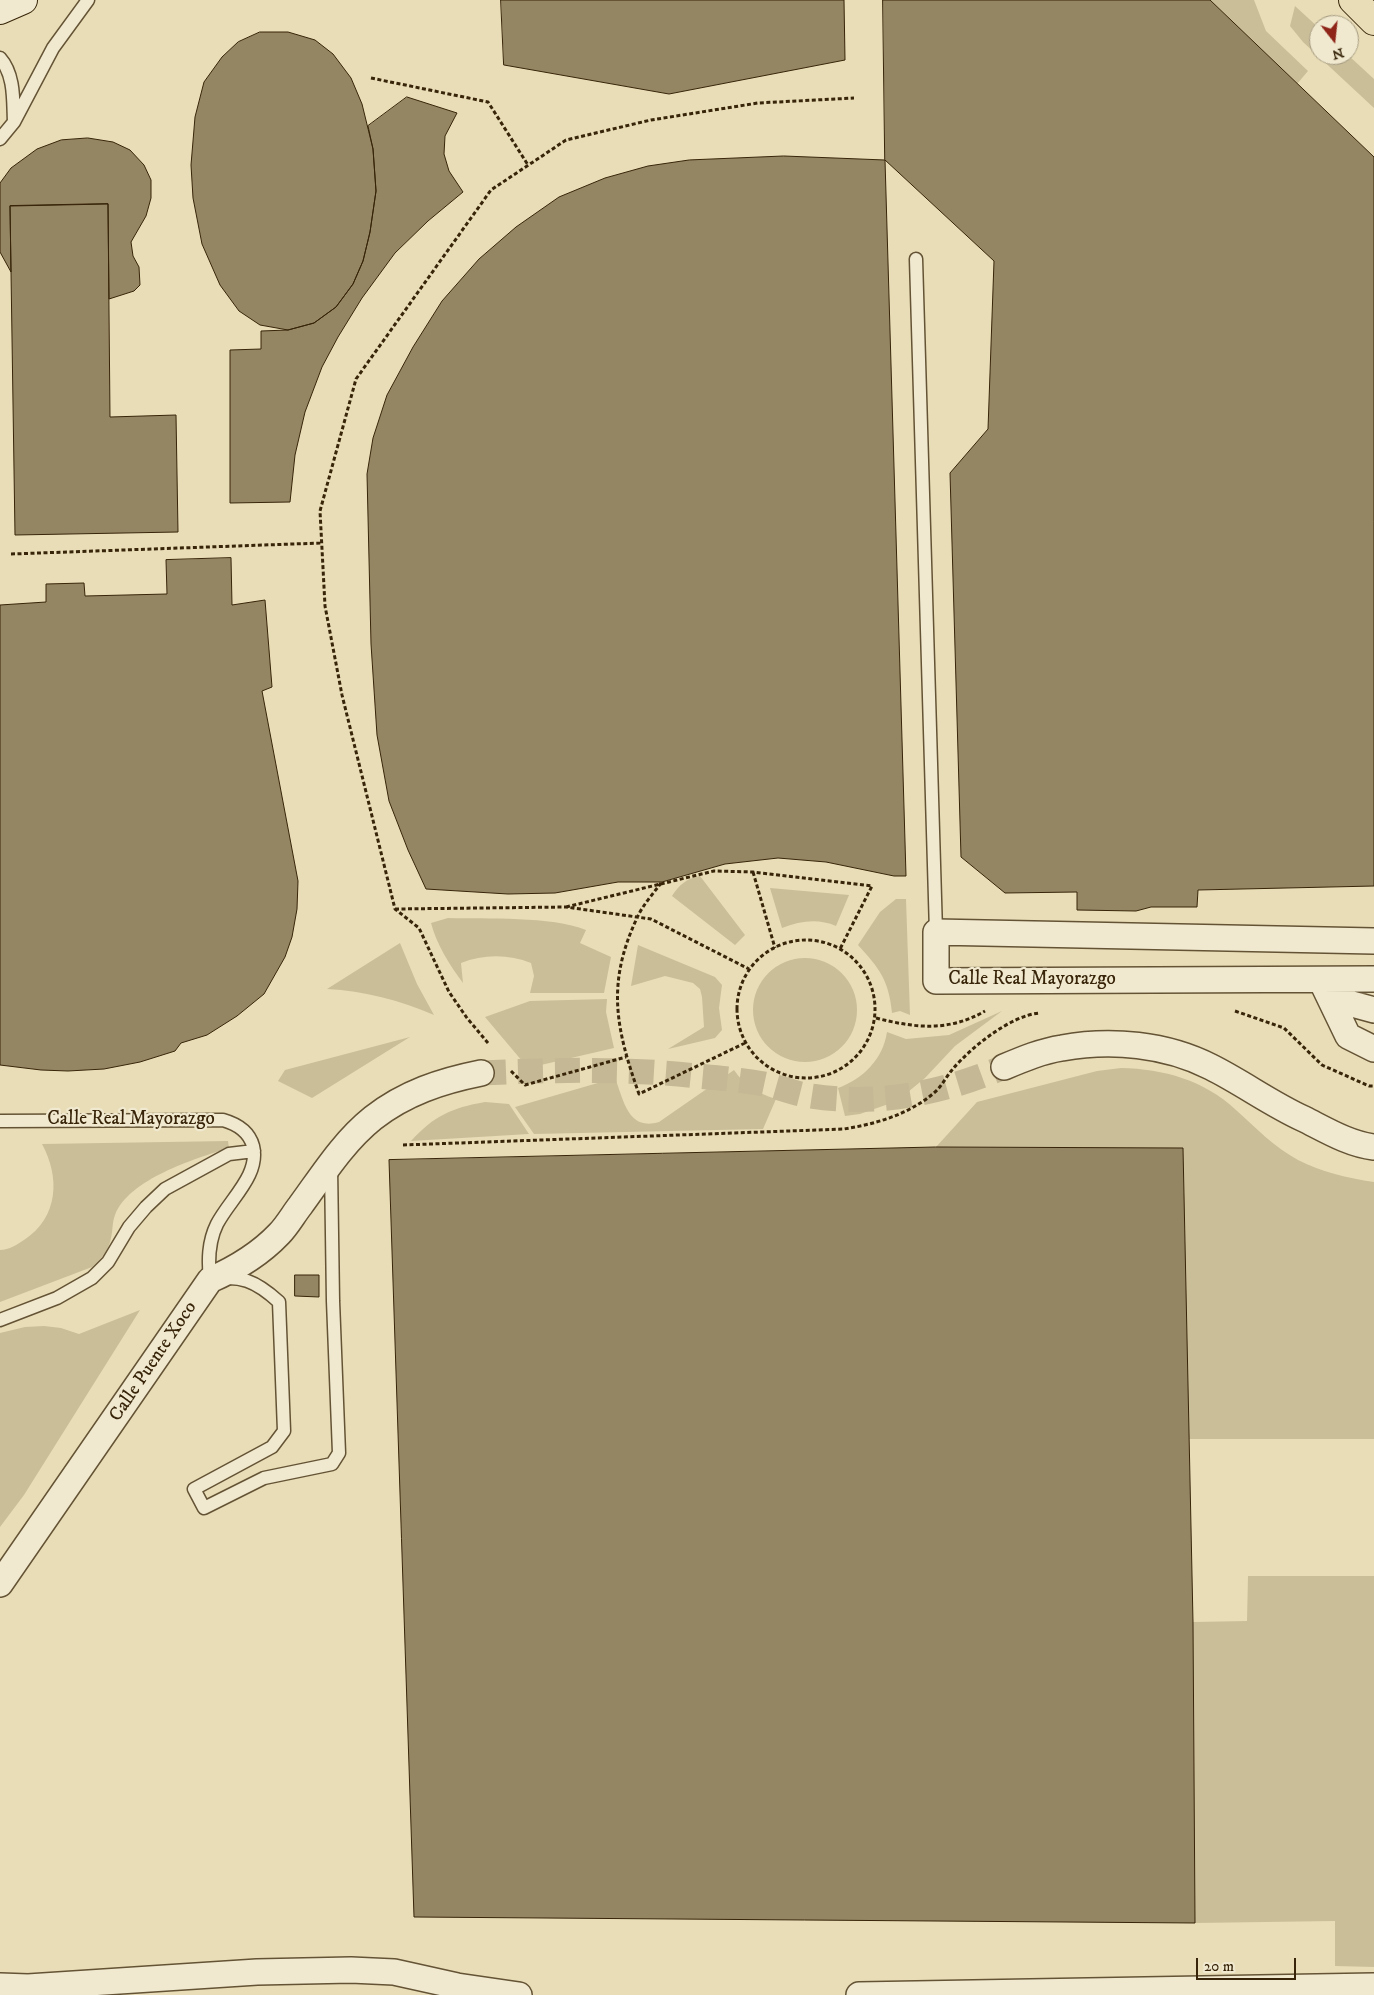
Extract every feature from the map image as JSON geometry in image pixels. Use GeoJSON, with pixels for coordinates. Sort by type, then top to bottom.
{"type":"FeatureCollection","features":[{"type":"Feature","properties":{"kind":"main road"},"geometry":{"type":"LineString","coordinates":[[0,10],[23,0]]}},
{"type":"Feature","properties":{"kind":"main road"},"geometry":{"type":"LineString","coordinates":[[1352,0],[1374,21]]}},
{"type":"Feature","properties":{"kind":"street"},"geometry":{"type":"LineString","coordinates":[[936,932],[1374,941]]}},
{"type":"Feature","properties":{"kind":"street","name":"Calle Real Mayorazgo"},"geometry":{"type":"LineString","coordinates":[[936,932],[936,981],[1326,989],[1374,979]]}},
{"type":"Feature","properties":{"kind":"street"},"geometry":{"type":"LineString","coordinates":[[1326,989],[1374,1010]]}},
{"type":"Feature","properties":{"kind":"street"},"geometry":{"type":"LineString","coordinates":[[1326,989],[1348,1036],[1374,1049]]}},
{"type":"Feature","properties":{"kind":"street"},"geometry":{"type":"LineString","coordinates":[[1004,1067],[1032,1056],[1061,1048],[1092,1044],[1122,1044],[1152,1048],[1181,1055],[1208,1065],[1235,1079],[1284,1111],[1359,1145],[1374,1147]]}},
{"type":"Feature","properties":{"kind":"street"},"geometry":{"type":"LineString","coordinates":[[331,1164],[350,1140],[372,1118],[398,1101],[452,1078],[481,1073]]}},
{"type":"Feature","properties":{"kind":"street","name":"Calle Puente Xoco"},"geometry":{"type":"LineString","coordinates":[[0,1584],[210,1280],[247,1261],[280,1233],[331,1164]]}},
{"type":"Feature","properties":{"kind":"street"},"geometry":{"type":"LineString","coordinates":[[0,1986],[28,1987],[258,1972],[351,1970],[394,1972],[457,1986],[519,1995]]}},
{"type":"Feature","properties":{"kind":"street"},"geometry":{"type":"LineString","coordinates":[[859,1995],[1095,1989],[1374,1986]]}},
{"type":"Feature","properties":{"kind":"lane"},"geometry":{"type":"LineString","coordinates":[[0,139],[14,122],[54,48],[88,0]]}},
{"type":"Feature","properties":{"kind":"lane"},"geometry":{"type":"LineString","coordinates":[[0,58],[11,78],[14,122]]}},
{"type":"Feature","properties":{"kind":"lane"},"geometry":{"type":"LineString","coordinates":[[916,259],[936,932]]}},
{"type":"Feature","properties":{"kind":"lane","name":"Calle Real Mayorazgo"},"geometry":{"type":"LineString","coordinates":[[0,1121],[223,1120],[234,1123],[244,1130],[251,1140],[254,1151]]}},
{"type":"Feature","properties":{"kind":"lane"},"geometry":{"type":"LineString","coordinates":[[0,1320],[58,1298],[92,1278],[108,1262],[129,1227],[146,1207],[165,1190],[185,1177],[229,1154],[254,1151],[254,1164],[249,1175],[217,1224],[210,1242],[208,1261],[210,1280],[223,1277],[251,1281],[266,1290],[278,1302],[284,1432],[272,1448],[194,1489],[204,1508],[264,1478],[332,1464],[339,1454],[333,1301],[331,1164]]}},
{"type":"Feature","properties":{"kind":"path"},"geometry":{"type":"LineString","coordinates":[[371,78],[488,102],[528,165]]}},
{"type":"Feature","properties":{"kind":"path"},"geometry":{"type":"LineString","coordinates":[[489,1045],[467,1018],[450,992],[419,928],[394,909],[342,695],[325,606],[320,510],[356,379],[491,190],[566,140],[651,120],[758,103],[854,98]]}},
{"type":"Feature","properties":{"kind":"path"},"geometry":{"type":"LineString","coordinates":[[11,554],[321,543]]}},
{"type":"Feature","properties":{"kind":"path"},"geometry":{"type":"LineString","coordinates":[[566,907],[662,882],[714,871],[753,872],[872,886],[840,950]]}},
{"type":"Feature","properties":{"kind":"path"},"geometry":{"type":"LineString","coordinates":[[753,872],[774,948]]}},
{"type":"Feature","properties":{"kind":"path"},"geometry":{"type":"LineString","coordinates":[[662,882],[637,917],[626,948],[617,989],[619,1024],[626,1057],[639,1094],[745,1043]]}},
{"type":"Feature","properties":{"kind":"path"},"geometry":{"type":"LineString","coordinates":[[394,909],[566,907],[651,919],[749,969]]}},
{"type":"Feature","properties":{"kind":"path"},"geometry":{"type":"LineString","coordinates":[[810,940],[832,944],[851,956],[866,974],[875,995],[876,1018],[869,1040],[856,1059],[837,1072],[815,1079],[792,1078],[770,1069],[752,1054],[740,1035],[736,1012],[738,990],[749,969],[766,952],[774,948],[786,942],[810,940]]}},
{"type":"Feature","properties":{"kind":"path"},"geometry":{"type":"LineString","coordinates":[[876,1018],[920,1028],[961,1023],[989,1009]]}},
{"type":"Feature","properties":{"kind":"path"},"geometry":{"type":"LineString","coordinates":[[1229,1009],[1284,1028],[1322,1065],[1369,1086],[1374,1086]]}},
{"type":"Feature","properties":{"kind":"path"},"geometry":{"type":"LineString","coordinates":[[403,1145],[844,1129],[870,1124],[923,1101],[937,1090],[967,1053],[993,1032],[1032,1013],[1041,1013]]}},
{"type":"Feature","properties":{"kind":"path"},"geometry":{"type":"LineString","coordinates":[[510,1070],[525,1085],[626,1057]]}},
{"type":"Feature","properties":{"kind":"shaded area"},"geometry":{"type":"Polygon","coordinates":[[[1210,0],[1254,0],[1266,31],[1308,71],[1297,84],[1210,0]]]}},
{"type":"Feature","properties":{"kind":"shaded area"},"geometry":{"type":"Polygon","coordinates":[[[1295,6],[1309,19],[1309,48],[1303,42],[1290,26],[1295,6]]]}},
{"type":"Feature","properties":{"kind":"shaded area"},"geometry":{"type":"Polygon","coordinates":[[[1328,65],[1359,65],[1374,79],[1374,108],[1328,65]]]}},
{"type":"Feature","properties":{"kind":"shaded area"},"geometry":{"type":"Polygon","coordinates":[[[700,876],[745,935],[735,945],[672,896],[691,878],[700,876]]]}},
{"type":"Feature","properties":{"kind":"shaded area"},"geometry":{"type":"Polygon","coordinates":[[[770,888],[849,895],[836,926],[809,921],[782,928],[770,888]]]}},
{"type":"Feature","properties":{"kind":"shaded area"},"geometry":{"type":"Polygon","coordinates":[[[896,899],[906,899],[910,1015],[900,1011],[892,1013],[891,1002],[882,975],[858,945],[880,912],[896,899]]]}},
{"type":"Feature","properties":{"kind":"shaded area"},"geometry":{"type":"Polygon","coordinates":[[[448,918],[537,920],[555,922],[586,930],[580,943],[611,957],[604,993],[530,993],[534,976],[531,963],[514,958],[496,956],[478,958],[461,963],[463,983],[444,954],[431,923],[448,918]]]}},
{"type":"Feature","properties":{"kind":"shaded area"},"geometry":{"type":"Polygon","coordinates":[[[400,943],[417,984],[434,1015],[382,997],[327,989],[400,943]]]}},
{"type":"Feature","properties":{"kind":"shaded area"},"geometry":{"type":"Polygon","coordinates":[[[638,945],[715,977],[722,985],[719,1008],[722,1030],[715,1038],[668,1049],[704,1027],[700,989],[693,983],[665,976],[631,986],[638,945]]]}},
{"type":"Feature","properties":{"kind":"shaded area"},"geometry":{"type":"Polygon","coordinates":[[[805,958],[825,962],[834,966],[842,973],[849,981],[853,990],[857,1010],[853,1030],[849,1039],[842,1047],[834,1054],[825,1058],[805,1062],[785,1058],[776,1054],[768,1047],[761,1039],[757,1030],[753,1010],[757,990],[761,981],[768,973],[776,966],[785,962],[805,958]]]}},
{"type":"Feature","properties":{"kind":"shaded area"},"geometry":{"type":"Polygon","coordinates":[[[607,999],[606,1012],[614,1048],[528,1068],[485,1017],[530,1001],[607,999]]]}},
{"type":"Feature","properties":{"kind":"shaded area"},"geometry":{"type":"Polygon","coordinates":[[[1002,1011],[955,1046],[925,1078],[897,1101],[860,1114],[845,1116],[838,1088],[856,1079],[870,1067],[881,1051],[887,1032],[906,1039],[949,1035],[1002,1011]]]}},
{"type":"Feature","properties":{"kind":"shaded area"},"geometry":{"type":"Polygon","coordinates":[[[410,1037],[312,1098],[278,1081],[285,1070],[410,1037]]]}},
{"type":"Feature","properties":{"kind":"shaded area"},"geometry":{"type":"Polygon","coordinates":[[[1121,1068],[1168,1074],[1197,1084],[1224,1100],[1273,1143],[1298,1160],[1335,1174],[1374,1182],[1374,1439],[1188,1439],[1183,1148],[936,1147],[977,1102],[1097,1071],[1121,1068]]]}},
{"type":"Feature","properties":{"kind":"shaded area"},"geometry":{"type":"Polygon","coordinates":[[[734,1070],[753,1089],[776,1099],[763,1129],[534,1134],[515,1107],[615,1078],[629,1112],[640,1122],[649,1124],[659,1122],[734,1070]]]}},
{"type":"Feature","properties":{"kind":"shaded area"},"geometry":{"type":"Polygon","coordinates":[[[485,1102],[509,1104],[529,1134],[411,1141],[427,1125],[444,1114],[462,1107],[485,1102]]]}},
{"type":"Feature","properties":{"kind":"shaded area"},"geometry":{"type":"Polygon","coordinates":[[[228,1141],[229,1148],[164,1172],[134,1191],[122,1202],[113,1221],[112,1235],[108,1246],[92,1267],[0,1302],[0,1250],[16,1245],[36,1231],[50,1208],[53,1196],[52,1170],[42,1144],[228,1141]]]}},
{"type":"Feature","properties":{"kind":"shaded area"},"geometry":{"type":"Polygon","coordinates":[[[140,1310],[24,1495],[0,1527],[0,1333],[25,1327],[44,1326],[61,1328],[79,1334],[140,1310]]]}},
{"type":"Feature","properties":{"kind":"shaded area"},"geometry":{"type":"Polygon","coordinates":[[[1248,1576],[1374,1576],[1374,1967],[1335,1966],[1335,1921],[1195,1923],[1193,1622],[1247,1621],[1248,1576]]]}},
{"type":"Feature","properties":{"kind":"building"},"geometry":{"type":"Polygon","coordinates":[[[501,0],[844,0],[845,60],[669,94],[504,65],[501,0]]]}},
{"type":"Feature","properties":{"kind":"building"},"geometry":{"type":"Polygon","coordinates":[[[883,0],[1210,0],[1374,157],[1374,886],[1198,890],[1197,907],[1151,907],[1136,911],[1077,910],[1077,892],[1005,893],[961,857],[950,473],[988,429],[994,261],[885,160],[883,0]]]}},
{"type":"Feature","properties":{"kind":"building"},"geometry":{"type":"Polygon","coordinates":[[[260,32],[288,32],[315,40],[333,54],[351,78],[362,104],[373,149],[376,191],[370,232],[363,261],[353,284],[336,307],[314,323],[288,330],[260,325],[239,311],[220,285],[202,244],[193,198],[191,165],[195,117],[204,82],[222,57],[238,42],[260,32]]]}},
{"type":"Feature","properties":{"kind":"building"},"geometry":{"type":"Polygon","coordinates":[[[407,97],[457,113],[445,136],[444,154],[449,171],[463,192],[428,221],[395,253],[362,298],[338,337],[322,367],[305,412],[295,455],[290,502],[230,503],[230,350],[261,349],[261,331],[288,330],[314,323],[336,307],[353,284],[363,261],[370,232],[376,191],[373,149],[368,126],[407,97]]]}},
{"type":"Feature","properties":{"kind":"building"},"geometry":{"type":"Polygon","coordinates":[[[88,138],[113,142],[130,150],[144,165],[151,180],[151,198],[146,216],[131,242],[133,256],[139,267],[140,285],[134,291],[109,299],[108,204],[10,206],[11,272],[0,252],[0,183],[11,168],[37,149],[61,140],[88,138]]]}},
{"type":"Feature","properties":{"kind":"building"},"geometry":{"type":"Polygon","coordinates":[[[784,156],[885,160],[906,876],[894,876],[826,862],[778,858],[725,864],[662,882],[618,882],[555,893],[508,894],[426,889],[389,801],[377,735],[371,644],[367,474],[373,438],[387,395],[413,347],[442,301],[479,259],[516,227],[559,197],[605,178],[648,166],[689,160],[784,156]]]}},
{"type":"Feature","properties":{"kind":"building"},"geometry":{"type":"Polygon","coordinates":[[[108,204],[110,417],[176,415],[178,532],[15,535],[10,206],[108,204]]]}},
{"type":"Feature","properties":{"kind":"building"},"geometry":{"type":"Polygon","coordinates":[[[231,558],[232,605],[265,600],[272,687],[262,691],[298,881],[297,909],[292,937],[285,957],[264,994],[237,1016],[207,1035],[181,1043],[175,1051],[140,1062],[104,1069],[41,1070],[0,1065],[0,605],[46,602],[46,584],[84,583],[85,596],[167,594],[166,560],[231,558]]]}},
{"type":"Feature","properties":{"kind":"building"},"geometry":{"type":"Polygon","coordinates":[[[936,1147],[1183,1148],[1193,1622],[1195,1923],[414,1917],[389,1160],[936,1147]]]}},
{"type":"Feature","properties":{"kind":"building"},"geometry":{"type":"Polygon","coordinates":[[[295,1275],[319,1275],[319,1297],[295,1296],[295,1275]]]}},
{"type":"Feature","properties":{"kind":"tunnel"},"geometry":{"type":"LineString","coordinates":[[481,1073],[589,1070],[670,1073],[747,1081],[805,1095],[831,1098],[881,1099],[931,1091],[1004,1067]]}}]}
